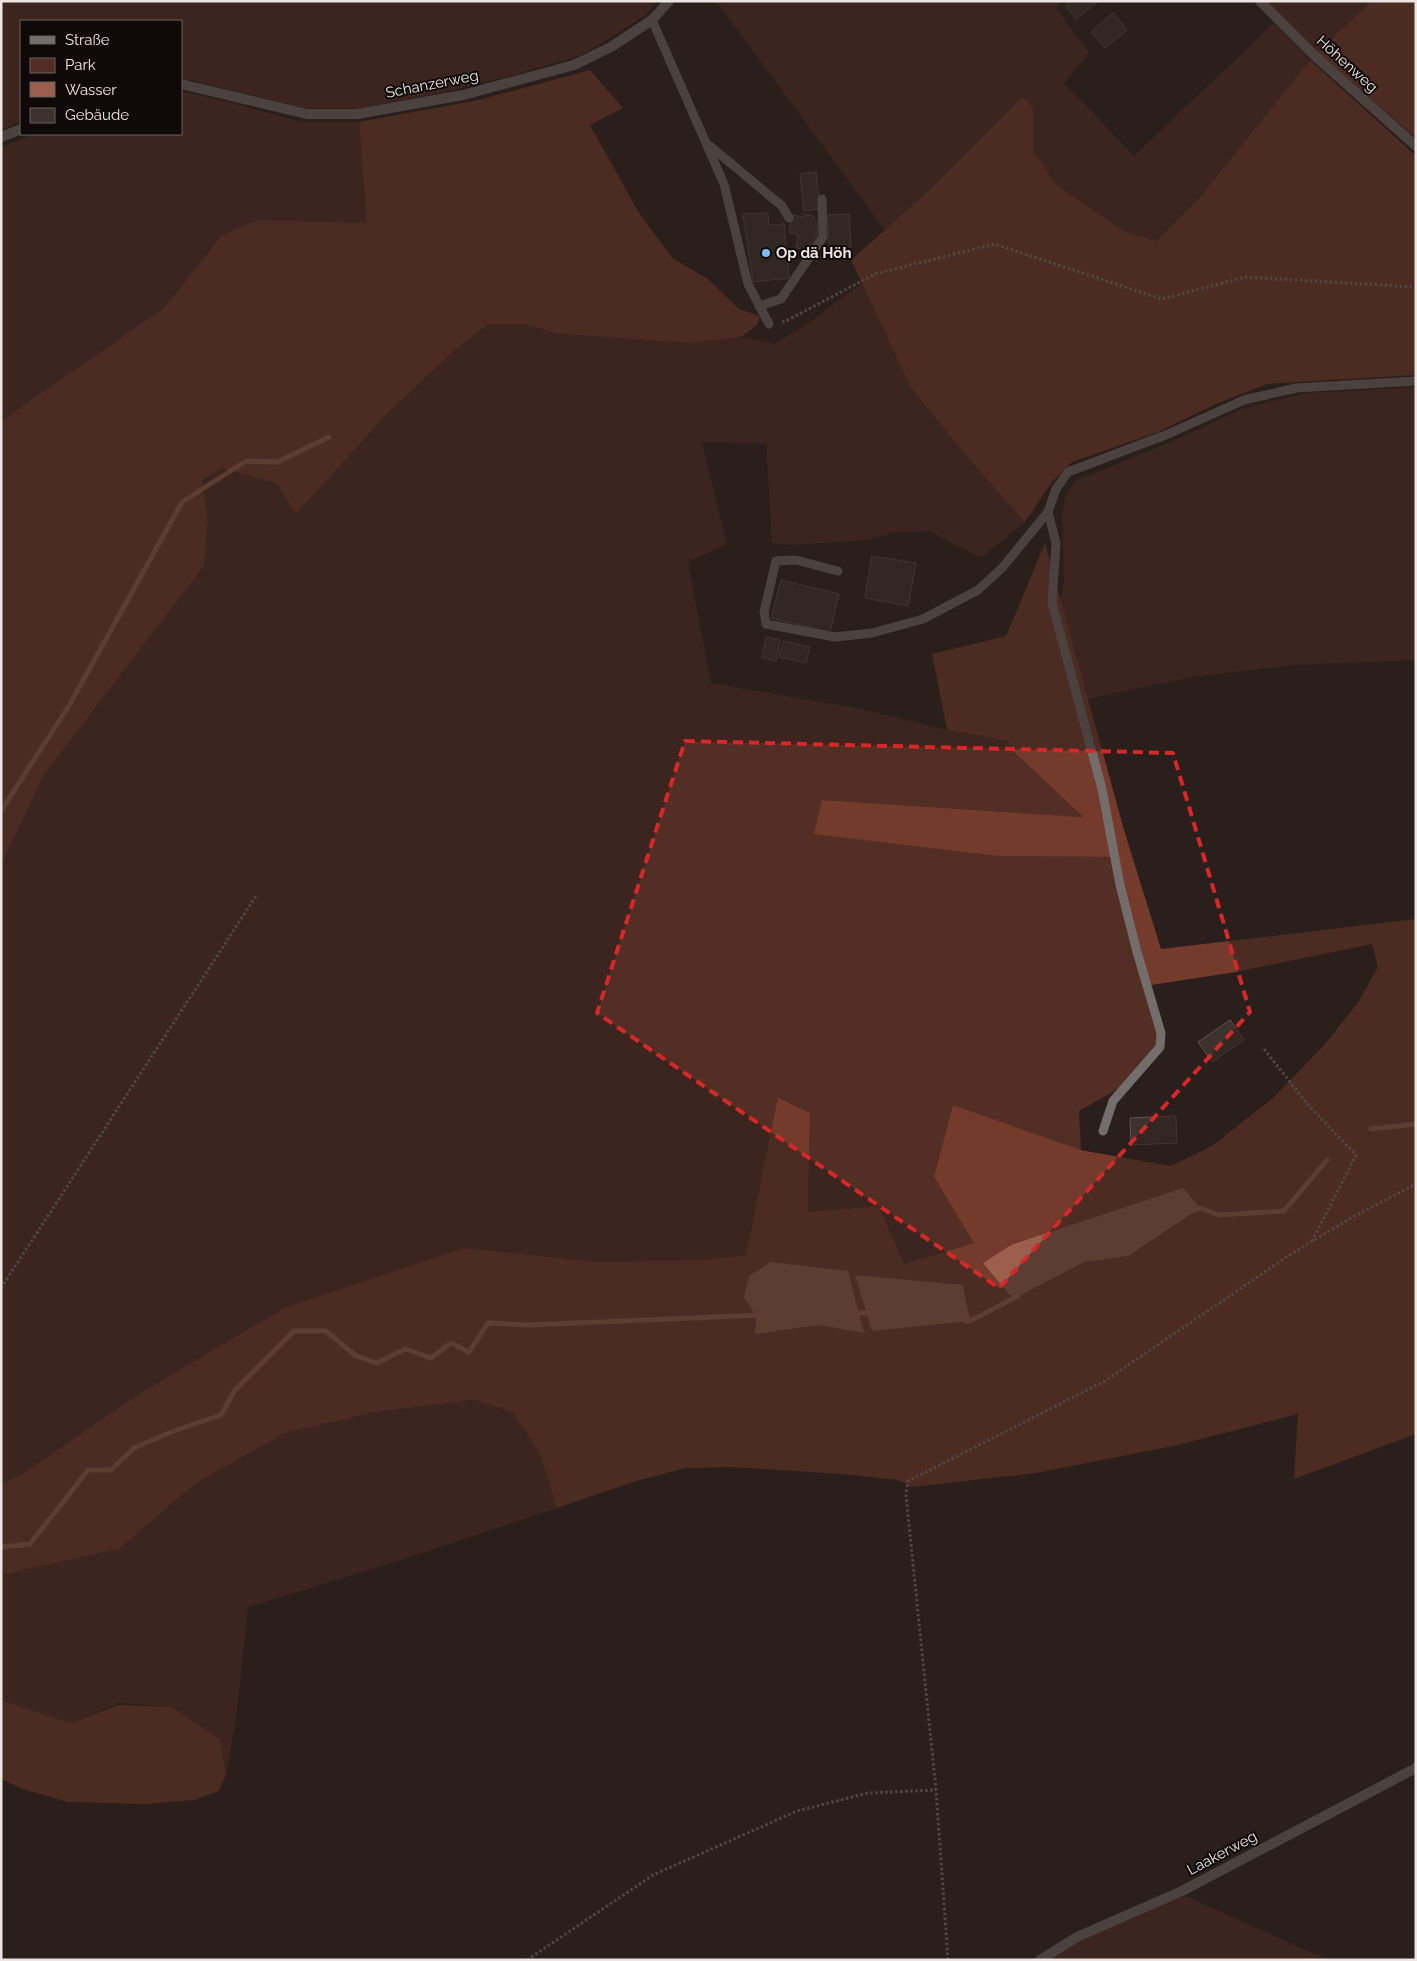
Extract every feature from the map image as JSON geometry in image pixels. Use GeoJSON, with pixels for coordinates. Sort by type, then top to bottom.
{"type":"FeatureCollection","features":[{"type":"Feature","properties":{"kind":"street","name":"Schanzerweg"},"geometry":{"type":"LineString","coordinates":[[182,84],[307,114],[357,114],[463,95],[574,65],[611,47],[652,20],[669,1]]}},
{"type":"Feature","properties":{"kind":"street","name":"Höhenweg"},"geometry":{"type":"LineString","coordinates":[[1260,1],[1315,56],[1416,146]]}},
{"type":"Feature","properties":{"kind":"street"},"geometry":{"type":"LineString","coordinates":[[1,137],[20,128]]}},
{"type":"Feature","properties":{"kind":"street","name":"Laakerweg"},"geometry":{"type":"LineString","coordinates":[[1040,1960],[1077,1937],[1182,1891],[1416,1768]]}},
{"type":"Feature","properties":{"kind":"lane"},"geometry":{"type":"LineString","coordinates":[[652,20],[724,184],[748,284],[769,324]]}},
{"type":"Feature","properties":{"kind":"lane"},"geometry":{"type":"LineString","coordinates":[[708,145],[782,206],[789,218]]}},
{"type":"Feature","properties":{"kind":"lane"},"geometry":{"type":"LineString","coordinates":[[759,306],[781,299],[823,237],[822,199]]}},
{"type":"Feature","properties":{"kind":"lane"},"geometry":{"type":"LineString","coordinates":[[838,571],[796,560],[776,561],[764,612],[766,624],[835,637],[872,632],[923,619],[978,590],[1002,568],[1048,512],[1056,489],[1068,472],[1168,434],[1244,400],[1296,388],[1416,381]]}},
{"type":"Feature","properties":{"kind":"lane"},"geometry":{"type":"LineString","coordinates":[[1048,512],[1056,543],[1052,603],[1102,789],[1120,885],[1137,952],[1161,1033],[1160,1047],[1113,1101],[1103,1131]]}},
{"type":"Feature","properties":{"kind":"path"},"geometry":{"type":"LineString","coordinates":[[769,324],[786,321],[875,274],[994,244],[1162,299],[1245,277],[1416,287]]}},
{"type":"Feature","properties":{"kind":"path"},"geometry":{"type":"LineString","coordinates":[[1,1288],[256,896]]}},
{"type":"Feature","properties":{"kind":"path"},"geometry":{"type":"LineString","coordinates":[[1264,1050],[1309,1106],[1356,1155],[1312,1241]]}},
{"type":"Feature","properties":{"kind":"path"},"geometry":{"type":"LineString","coordinates":[[948,1960],[936,1790],[906,1495],[908,1481],[1106,1382],[1312,1241],[1349,1219],[1416,1184]]}},
{"type":"Feature","properties":{"kind":"path"},"geometry":{"type":"LineString","coordinates":[[527,1960],[653,1875],[797,1811],[868,1793],[936,1790]]}},
{"type":"Feature","properties":{"kind":"highlighted area"},"geometry":{"type":"Polygon","coordinates":[[[685,741],[1173,753],[1250,1012],[999,1288],[597,1013],[685,741]]]}},
{"type":"Feature","properties":{"kind":"green space"},"geometry":{"type":"Polygon","coordinates":[[[1,1],[657,1],[644,16],[582,55],[514,75],[439,93],[360,108],[305,108],[182,79],[182,20],[20,20],[20,121],[1,130],[1,1]]]}},
{"type":"Feature","properties":{"kind":"green space"},"geometry":{"type":"Polygon","coordinates":[[[716,1],[1061,1],[1056,8],[1089,53],[1064,83],[1134,156],[1274,23],[1310,60],[1201,196],[1156,241],[1123,231],[1057,185],[1033,151],[1033,108],[924,195],[885,230],[716,1]]]}},
{"type":"Feature","properties":{"kind":"green space"},"geometry":{"type":"Polygon","coordinates":[[[1266,1],[1372,1],[1317,52],[1266,1]]]}},
{"type":"Feature","properties":{"kind":"green space"},"geometry":{"type":"Polygon","coordinates":[[[182,91],[301,122],[359,122],[368,223],[257,220],[222,235],[164,308],[1,421],[1,148],[32,135],[182,135],[182,91]]]}},
{"type":"Feature","properties":{"kind":"green space"},"geometry":{"type":"Polygon","coordinates":[[[862,283],[911,388],[968,458],[1025,522],[981,558],[929,531],[895,532],[866,540],[792,545],[772,543],[766,443],[702,442],[727,544],[688,562],[711,683],[856,708],[947,730],[1008,741],[1014,752],[1083,817],[822,800],[998,856],[1112,857],[1158,1032],[1158,1042],[1118,1089],[1079,1111],[1081,1150],[934,1177],[975,1243],[904,1264],[879,1206],[808,1212],[810,1113],[779,1097],[746,1255],[701,1260],[598,1262],[464,1248],[284,1308],[144,1391],[20,1475],[1,1484],[1,866],[43,776],[204,566],[208,521],[202,482],[222,468],[276,483],[296,514],[386,415],[459,346],[489,324],[520,324],[562,334],[689,343],[741,337],[775,344],[813,320],[862,283]]]}},
{"type":"Feature","properties":{"kind":"green space"},"geometry":{"type":"Polygon","coordinates":[[[1416,387],[1416,660],[1292,665],[1192,677],[1087,699],[1060,600],[1064,582],[1062,515],[1065,498],[1075,481],[1171,442],[1242,409],[1307,393],[1416,387]]]}},
{"type":"Feature","properties":{"kind":"green space"},"geometry":{"type":"Polygon","coordinates":[[[474,1400],[512,1412],[539,1452],[557,1508],[423,1553],[248,1607],[236,1719],[226,1775],[220,1739],[172,1707],[119,1703],[70,1723],[1,1700],[1,1575],[119,1549],[196,1483],[285,1433],[376,1412],[474,1400]]]}},
{"type":"Feature","properties":{"kind":"green space"},"geometry":{"type":"Polygon","coordinates":[[[1183,1895],[1328,1960],[1046,1960],[1079,1941],[1183,1895]]]}},
{"type":"Feature","properties":{"kind":"shaded area"},"geometry":{"type":"Polygon","coordinates":[[[1372,1],[1416,1],[1416,138],[1317,52],[1372,1]]]}},
{"type":"Feature","properties":{"kind":"shaded area"},"geometry":{"type":"Polygon","coordinates":[[[1310,60],[1416,156],[1416,375],[1267,384],[1218,403],[1158,432],[1072,462],[1051,483],[1025,522],[968,458],[911,388],[851,260],[924,195],[1022,97],[1033,108],[1033,151],[1057,185],[1123,231],[1156,241],[1201,196],[1310,60]]]}},
{"type":"Feature","properties":{"kind":"shaded area"},"geometry":{"type":"Polygon","coordinates":[[[590,70],[623,108],[590,125],[638,211],[672,258],[708,279],[739,309],[760,316],[758,324],[741,337],[689,343],[562,334],[520,324],[489,324],[459,346],[386,415],[296,514],[276,483],[222,468],[202,481],[208,521],[204,566],[43,776],[1,866],[1,421],[164,308],[222,235],[257,220],[367,223],[359,122],[479,100],[590,70]]]}},
{"type":"Feature","properties":{"kind":"shaded area"},"geometry":{"type":"Polygon","coordinates":[[[1045,543],[1124,830],[1161,949],[1416,919],[1416,1434],[1294,1479],[1298,1414],[1178,1445],[1036,1473],[912,1487],[898,1480],[842,1474],[732,1467],[686,1468],[636,1481],[557,1508],[539,1452],[512,1412],[474,1400],[376,1412],[285,1433],[196,1483],[119,1549],[1,1575],[1,1484],[20,1475],[144,1391],[284,1308],[464,1248],[598,1262],[701,1260],[746,1255],[778,1097],[810,1113],[808,1212],[879,1206],[904,1264],[974,1243],[934,1177],[953,1105],[1080,1150],[1171,1166],[1212,1146],[1274,1097],[1325,1044],[1357,1004],[1378,967],[1372,944],[1236,972],[1151,985],[1139,956],[1115,857],[998,856],[814,834],[822,800],[1083,817],[1014,752],[1008,741],[947,730],[932,654],[1006,636],[1045,543]]]}},
{"type":"Feature","properties":{"kind":"shaded area"},"geometry":{"type":"Polygon","coordinates":[[[1,1700],[70,1723],[119,1705],[172,1707],[220,1739],[226,1775],[219,1791],[195,1800],[145,1804],[68,1802],[23,1789],[1,1779],[1,1700]]]}},
{"type":"Feature","properties":{"kind":"water"},"geometry":{"type":"Polygon","coordinates":[[[1183,1188],[1200,1208],[1128,1256],[1084,1262],[1013,1299],[983,1263],[1011,1245],[1183,1188]]]}},
{"type":"Feature","properties":{"kind":"water"},"geometry":{"type":"Polygon","coordinates":[[[771,1262],[848,1271],[864,1333],[818,1325],[755,1334],[756,1316],[744,1297],[749,1276],[771,1262]]]}},
{"type":"Feature","properties":{"kind":"water"},"geometry":{"type":"Polygon","coordinates":[[[855,1275],[963,1285],[970,1321],[872,1331],[855,1275]]]}},
{"type":"Feature","properties":{"kind":"building"},"geometry":{"type":"Polygon","coordinates":[[[1071,1],[1099,1],[1076,19],[1065,6],[1071,1]]]}},
{"type":"Feature","properties":{"kind":"building"},"geometry":{"type":"Polygon","coordinates":[[[1113,13],[1127,30],[1105,48],[1091,32],[1113,13]]]}},
{"type":"Feature","properties":{"kind":"building"},"geometry":{"type":"Polygon","coordinates":[[[816,172],[820,209],[804,211],[800,174],[816,172]]]}},
{"type":"Feature","properties":{"kind":"building"},"geometry":{"type":"Polygon","coordinates":[[[768,213],[769,225],[784,224],[789,278],[753,282],[743,214],[768,213]]]}},
{"type":"Feature","properties":{"kind":"building"},"geometry":{"type":"Polygon","coordinates":[[[804,214],[813,216],[818,227],[815,242],[811,242],[809,251],[796,248],[798,235],[789,232],[792,215],[804,217],[804,214]]]}},
{"type":"Feature","properties":{"kind":"building"},"geometry":{"type":"Polygon","coordinates":[[[849,214],[851,248],[829,249],[828,215],[849,214]]]}},
{"type":"Feature","properties":{"kind":"building"},"geometry":{"type":"Polygon","coordinates":[[[872,556],[916,563],[908,606],[865,598],[872,556]]]}},
{"type":"Feature","properties":{"kind":"building"},"geometry":{"type":"Polygon","coordinates":[[[781,580],[839,594],[830,632],[771,618],[781,580]]]}},
{"type":"Feature","properties":{"kind":"building"},"geometry":{"type":"Polygon","coordinates":[[[766,637],[780,640],[776,661],[762,658],[766,637]]]}},
{"type":"Feature","properties":{"kind":"building"},"geometry":{"type":"Polygon","coordinates":[[[783,641],[810,647],[806,663],[779,657],[783,641]]]}},
{"type":"Feature","properties":{"kind":"building"},"geometry":{"type":"Polygon","coordinates":[[[1230,1020],[1244,1040],[1212,1062],[1198,1042],[1230,1020]]]}},
{"type":"Feature","properties":{"kind":"building"},"geometry":{"type":"Polygon","coordinates":[[[1176,1116],[1177,1143],[1131,1145],[1130,1118],[1176,1116]]]}},
{"type":"Feature","properties":{"kind":"waterway"},"geometry":{"type":"LineString","coordinates":[[1,811],[70,704],[182,502],[246,461],[277,462],[329,437]]}},
{"type":"Feature","properties":{"kind":"waterway"},"geometry":{"type":"LineString","coordinates":[[1371,1129],[1416,1124]]}},
{"type":"Feature","properties":{"kind":"waterway"},"geometry":{"type":"LineString","coordinates":[[1195,1210],[1200,1208],[1219,1215],[1284,1211],[1327,1160]]}},
{"type":"Feature","properties":{"kind":"waterway"},"geometry":{"type":"LineString","coordinates":[[965,1321],[970,1321],[1018,1296]]}},
{"type":"Feature","properties":{"kind":"waterway"},"geometry":{"type":"LineString","coordinates":[[853,1313],[872,1313]]}},
{"type":"Feature","properties":{"kind":"waterway"},"geometry":{"type":"LineString","coordinates":[[1,1547],[30,1544],[88,1470],[111,1470],[134,1448],[171,1432],[221,1415],[235,1390],[294,1331],[326,1331],[356,1356],[377,1363],[405,1349],[431,1358],[451,1343],[469,1352],[488,1323],[529,1325],[762,1315]]}},
{"type":"Feature","properties":{"kind":"place","name":"Op dä Höh"},"geometry":{"type":"Point","coordinates":[766,253]}}]}
